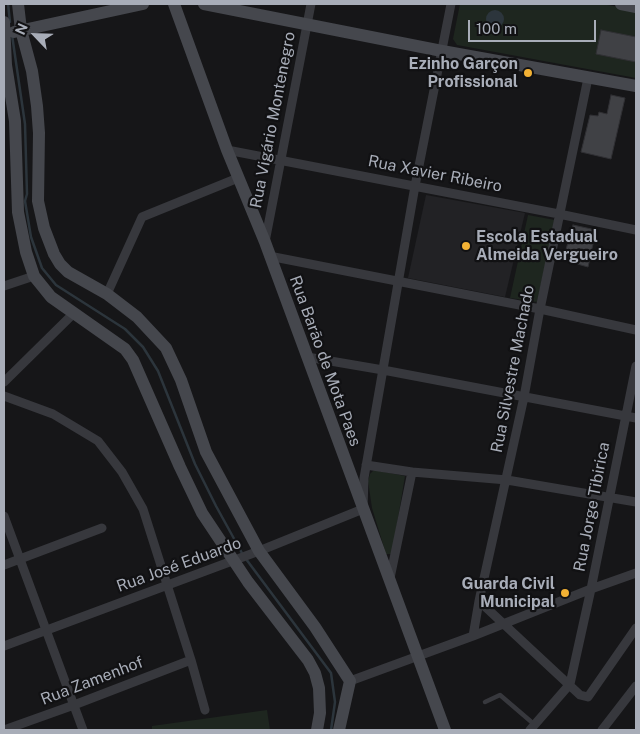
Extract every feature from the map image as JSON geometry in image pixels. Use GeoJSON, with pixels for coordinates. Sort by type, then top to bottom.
{"type":"FeatureCollection","features":[{"type":"Feature","properties":{"kind":"main road"},"geometry":{"type":"LineString","coordinates":[[18,4],[21,30],[32,70],[37,106],[39,133],[38,201],[49,243],[60,264],[68,272],[107,294],[137,317],[166,348],[181,380],[206,452],[259,551],[315,627],[350,682],[339,730]]}},
{"type":"Feature","properties":{"kind":"main road"},"geometry":{"type":"LineString","coordinates":[[143,4],[21,30],[4,30],[5,66],[15,121],[18,212],[26,252],[34,276],[51,297],[125,349],[133,360],[202,512],[248,582],[316,673],[319,688],[320,714],[317,730]]}},
{"type":"Feature","properties":{"kind":"main road","name":"Rua Barão de Mota Paes"},"geometry":{"type":"LineString","coordinates":[[174,4],[227,150],[265,242],[445,730]]}},
{"type":"Feature","properties":{"kind":"main road"},"geometry":{"type":"LineString","coordinates":[[204,4],[442,51],[636,86]]}},
{"type":"Feature","properties":{"kind":"main road"},"geometry":{"type":"LineString","coordinates":[[620,4],[636,6]]}},
{"type":"Feature","properties":{"kind":"street","name":"Rua Vigário Montenegro"},"geometry":{"type":"LineString","coordinates":[[265,242],[311,4]]}},
{"type":"Feature","properties":{"kind":"street"},"geometry":{"type":"LineString","coordinates":[[363,509],[366,465],[415,186],[451,4]]}},
{"type":"Feature","properties":{"kind":"street","name":"Rua Silvestre Machado"},"geometry":{"type":"LineString","coordinates":[[473,636],[507,480],[588,78]]}},
{"type":"Feature","properties":{"kind":"street","name":"Rua Xavier Ribeiro"},"geometry":{"type":"LineString","coordinates":[[227,150],[636,230]]}},
{"type":"Feature","properties":{"kind":"street"},"geometry":{"type":"LineString","coordinates":[[107,294],[142,217],[238,178]]}},
{"type":"Feature","properties":{"kind":"street"},"geometry":{"type":"LineString","coordinates":[[269,256],[540,309],[636,330]]}},
{"type":"Feature","properties":{"kind":"street"},"geometry":{"type":"LineString","coordinates":[[4,286],[34,276]]}},
{"type":"Feature","properties":{"kind":"street"},"geometry":{"type":"LineString","coordinates":[[4,382],[74,313]]}},
{"type":"Feature","properties":{"kind":"street"},"geometry":{"type":"LineString","coordinates":[[308,358],[383,370],[636,418]]}},
{"type":"Feature","properties":{"kind":"street","name":"Rua Jorge Tibirica"},"geometry":{"type":"LineString","coordinates":[[570,684],[592,589],[636,366]]}},
{"type":"Feature","properties":{"kind":"street"},"geometry":{"type":"LineString","coordinates":[[4,396],[53,414],[98,441],[122,472],[142,509],[168,585],[205,710]]}},
{"type":"Feature","properties":{"kind":"street"},"geometry":{"type":"LineString","coordinates":[[366,465],[412,472],[507,480],[636,502]]}},
{"type":"Feature","properties":{"kind":"street"},"geometry":{"type":"LineString","coordinates":[[390,578],[412,472]]}},
{"type":"Feature","properties":{"kind":"street","name":"Rua José Eduardo"},"geometry":{"type":"LineString","coordinates":[[4,646],[259,551],[363,509]]}},
{"type":"Feature","properties":{"kind":"street"},"geometry":{"type":"LineString","coordinates":[[4,516],[83,730]]}},
{"type":"Feature","properties":{"kind":"street"},"geometry":{"type":"LineString","coordinates":[[4,565],[102,528]]}},
{"type":"Feature","properties":{"kind":"street"},"geometry":{"type":"LineString","coordinates":[[350,682],[636,573]]}},
{"type":"Feature","properties":{"kind":"street"},"geometry":{"type":"LineString","coordinates":[[479,602],[580,695],[588,697],[635,633]]}},
{"type":"Feature","properties":{"kind":"street","name":"Rua Zamenhof"},"geometry":{"type":"LineString","coordinates":[[4,730],[191,660]]}},
{"type":"Feature","properties":{"kind":"street"},"geometry":{"type":"LineString","coordinates":[[533,728],[570,684]]}},
{"type":"Feature","properties":{"kind":"street"},"geometry":{"type":"LineString","coordinates":[[602,730],[636,686]]}},
{"type":"Feature","properties":{"kind":"lane"},"geometry":{"type":"LineString","coordinates":[[485,702],[500,695],[533,728]]}},
{"type":"Feature","properties":{"kind":"shaded area"},"geometry":{"type":"Polygon","coordinates":[[[460,4],[602,4],[636,10],[636,78],[457,45],[453,39],[460,4]]]}},
{"type":"Feature","properties":{"kind":"shaded area"},"geometry":{"type":"Polygon","coordinates":[[[495,10],[503,15],[504,19],[499,27],[495,28],[487,23],[486,19],[491,11],[495,10]]]}},
{"type":"Feature","properties":{"kind":"shaded area","name":"Escola Estadual Almeida Vergueiro"},"geometry":{"type":"Polygon","coordinates":[[[426,195],[525,213],[505,297],[408,278],[426,195]]]}},
{"type":"Feature","properties":{"kind":"shaded area"},"geometry":{"type":"Polygon","coordinates":[[[528,215],[555,220],[537,302],[510,298],[528,215]]]}},
{"type":"Feature","properties":{"kind":"shaded area"},"geometry":{"type":"Polygon","coordinates":[[[374,470],[405,476],[392,554],[386,554],[372,508],[368,481],[370,474],[374,470]]]}},
{"type":"Feature","properties":{"kind":"shaded area"},"geometry":{"type":"Polygon","coordinates":[[[267,710],[270,730],[152,730],[152,726],[267,710]]]}},
{"type":"Feature","properties":{"kind":"building"},"geometry":{"type":"Polygon","coordinates":[[[601,30],[636,37],[636,62],[596,54],[601,30]]]}},
{"type":"Feature","properties":{"kind":"building"},"geometry":{"type":"Polygon","coordinates":[[[611,95],[625,98],[611,159],[581,152],[590,115],[598,116],[599,112],[607,114],[611,95]]]}},
{"type":"Feature","properties":{"kind":"building"},"geometry":{"type":"Polygon","coordinates":[[[573,225],[596,230],[588,267],[563,260],[573,225]]]}},
{"type":"Feature","properties":{"kind":"waterway"},"geometry":{"type":"LineString","coordinates":[[8,4],[10,22]]}},
{"type":"Feature","properties":{"kind":"waterway"},"geometry":{"type":"LineString","coordinates":[[12,35],[25,124],[27,194],[25,201],[31,237],[42,268],[56,285],[125,329],[143,347],[158,371],[195,464],[243,555]]}},
{"type":"Feature","properties":{"kind":"waterway"},"geometry":{"type":"LineString","coordinates":[[246,559],[331,673],[335,702],[331,730]]}},
{"type":"Feature","properties":{"kind":"place","name":"Ezinho Garçon Profissional"},"geometry":{"type":"Point","coordinates":[528,73]}},
{"type":"Feature","properties":{"kind":"place","name":"Escola Estadual Almeida Vergueiro"},"geometry":{"type":"Point","coordinates":[466,246]}},
{"type":"Feature","properties":{"kind":"place","name":"Guarda Civil Municipal"},"geometry":{"type":"Point","coordinates":[565,593]}}]}
